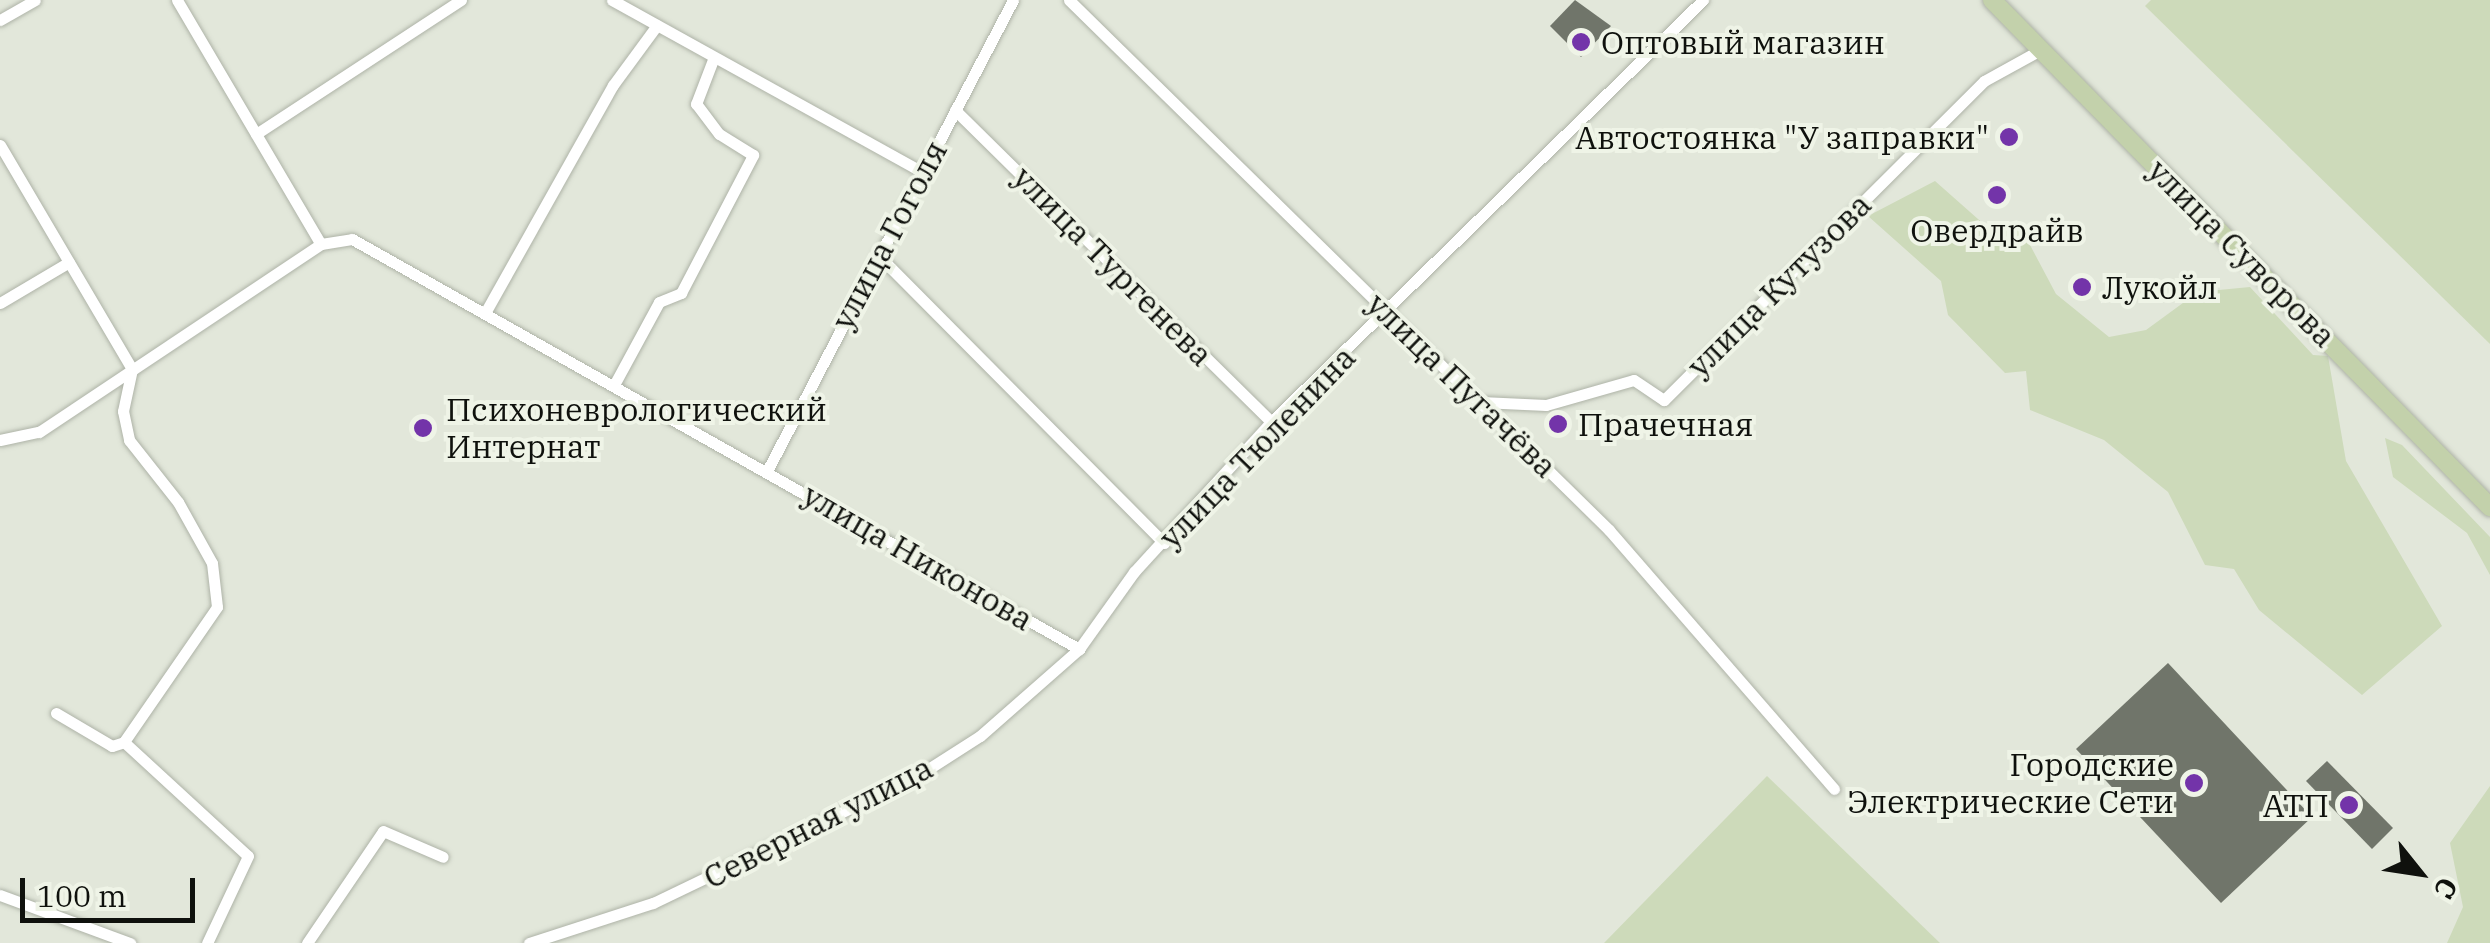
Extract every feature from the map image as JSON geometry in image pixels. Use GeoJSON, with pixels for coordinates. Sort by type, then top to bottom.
{"type":"FeatureCollection","features":[{"type":"Feature","properties":{"kind":"main road","name":"улица Суворова"},"geometry":{"type":"LineString","coordinates":[[1992,0],[2490,507]]}},
{"type":"Feature","properties":{"kind":"street"},"geometry":{"type":"LineString","coordinates":[[0,20],[35,0]]}},
{"type":"Feature","properties":{"kind":"street"},"geometry":{"type":"LineString","coordinates":[[0,440],[39,432],[320,244],[178,0]]}},
{"type":"Feature","properties":{"kind":"street"},"geometry":{"type":"LineString","coordinates":[[256,134],[462,0]]}},
{"type":"Feature","properties":{"kind":"street"},"geometry":{"type":"LineString","coordinates":[[612,0],[922,172]]}},
{"type":"Feature","properties":{"kind":"street","name":"улица Гоголя"},"geometry":{"type":"LineString","coordinates":[[767,471],[1013,0]]}},
{"type":"Feature","properties":{"kind":"street","name":"улица Пугачёва"},"geometry":{"type":"LineString","coordinates":[[1069,0],[1609,530],[1834,789]]}},
{"type":"Feature","properties":{"kind":"street","name":"улица Тюленина"},"geometry":{"type":"LineString","coordinates":[[1079,649],[1164,543],[1272,422],[1389,315],[1703,0]]}},
{"type":"Feature","properties":{"kind":"street"},"geometry":{"type":"LineString","coordinates":[[485,313],[613,85],[657,24]]}},
{"type":"Feature","properties":{"kind":"street","name":"улица Кутузова"},"geometry":{"type":"LineString","coordinates":[[1481,402],[1546,405],[1634,380],[1664,400],[1984,81],[2042,50]]}},
{"type":"Feature","properties":{"kind":"street"},"geometry":{"type":"LineString","coordinates":[[614,385],[659,302],[681,293],[752,155],[719,134],[696,104],[714,56]]}},
{"type":"Feature","properties":{"kind":"street","name":"улица Тургенева"},"geometry":{"type":"LineString","coordinates":[[955,110],[1272,422]]}},
{"type":"Feature","properties":{"kind":"street"},"geometry":{"type":"LineString","coordinates":[[0,145],[132,370],[123,410],[129,440],[178,502],[212,564],[216,608],[124,742],[112,746],[56,713]]}},
{"type":"Feature","properties":{"kind":"street","name":"улица Никонова"},"geometry":{"type":"LineString","coordinates":[[320,244],[352,238],[1079,649]]}},
{"type":"Feature","properties":{"kind":"street"},"geometry":{"type":"LineString","coordinates":[[878,255],[1164,543]]}},
{"type":"Feature","properties":{"kind":"street"},"geometry":{"type":"LineString","coordinates":[[0,303],[69,262]]}},
{"type":"Feature","properties":{"kind":"street","name":"Северная улица"},"geometry":{"type":"LineString","coordinates":[[529,943],[653,904],[920,775],[980,736],[1079,649]]}},
{"type":"Feature","properties":{"kind":"street"},"geometry":{"type":"LineString","coordinates":[[124,742],[248,856],[207,943]]}},
{"type":"Feature","properties":{"kind":"street"},"geometry":{"type":"LineString","coordinates":[[307,943],[383,832],[442,857]]}},
{"type":"Feature","properties":{"kind":"street"},"geometry":{"type":"LineString","coordinates":[[0,895],[130,943]]}},
{"type":"Feature","properties":{"kind":"green space"},"geometry":{"type":"Polygon","coordinates":[[[2151,0],[2490,0],[2490,344],[2145,6],[2151,0]]]}},
{"type":"Feature","properties":{"kind":"green space"},"geometry":{"type":"Polygon","coordinates":[[[1935,181],[1987,227],[2021,228],[2056,294],[2109,337],[2146,330],[2198,292],[2250,287],[2313,355],[2328,356],[2346,461],[2442,626],[2362,695],[2259,610],[2234,569],[2205,565],[2168,492],[2104,440],[2030,410],[2026,371],[2005,373],[1948,315],[1941,281],[1868,216],[1935,181]]]}},
{"type":"Feature","properties":{"kind":"green space"},"geometry":{"type":"Polygon","coordinates":[[[2385,438],[2402,445],[2490,537],[2490,575],[2467,533],[2393,477],[2385,438]]]}},
{"type":"Feature","properties":{"kind":"green space"},"geometry":{"type":"Polygon","coordinates":[[[1767,776],[1940,943],[1604,943],[1767,776]]]}},
{"type":"Feature","properties":{"kind":"green space"},"geometry":{"type":"Polygon","coordinates":[[[2490,786],[2490,943],[2447,943],[2463,907],[2450,843],[2490,786]]]}},
{"type":"Feature","properties":{"kind":"building","name":"Оптовый магазин"},"geometry":{"type":"Polygon","coordinates":[[[1575,0],[1611,26],[1581,57],[1550,26],[1575,0]]]}},
{"type":"Feature","properties":{"kind":"building","name":"Городские Электрические Сети"},"geometry":{"type":"Polygon","coordinates":[[[2168,663],[2312,817],[2221,903],[2076,749],[2168,663]]]}},
{"type":"Feature","properties":{"kind":"building","name":"АТП"},"geometry":{"type":"Polygon","coordinates":[[[2327,761],[2393,828],[2372,849],[2306,781],[2327,761]]]}},
{"type":"Feature","properties":{"kind":"place","name":"Оптовый магазин"},"geometry":{"type":"Point","coordinates":[1581,42]}},
{"type":"Feature","properties":{"kind":"place","name":"Автостоянка \"У заправки\""},"geometry":{"type":"Point","coordinates":[2009,137]}},
{"type":"Feature","properties":{"kind":"place","name":"Овердрайв"},"geometry":{"type":"Point","coordinates":[1997,195]}},
{"type":"Feature","properties":{"kind":"place","name":"Лукойл"},"geometry":{"type":"Point","coordinates":[2082,287]}},
{"type":"Feature","properties":{"kind":"place","name":"Прачечная"},"geometry":{"type":"Point","coordinates":[1558,424]}},
{"type":"Feature","properties":{"kind":"place","name":"Психоневрологический Интернат"},"geometry":{"type":"Point","coordinates":[423,428]}},
{"type":"Feature","properties":{"kind":"place","name":"Городские Электрические Сети"},"geometry":{"type":"Point","coordinates":[2194,783]}},
{"type":"Feature","properties":{"kind":"place","name":"АТП"},"geometry":{"type":"Point","coordinates":[2349,805]}}]}
